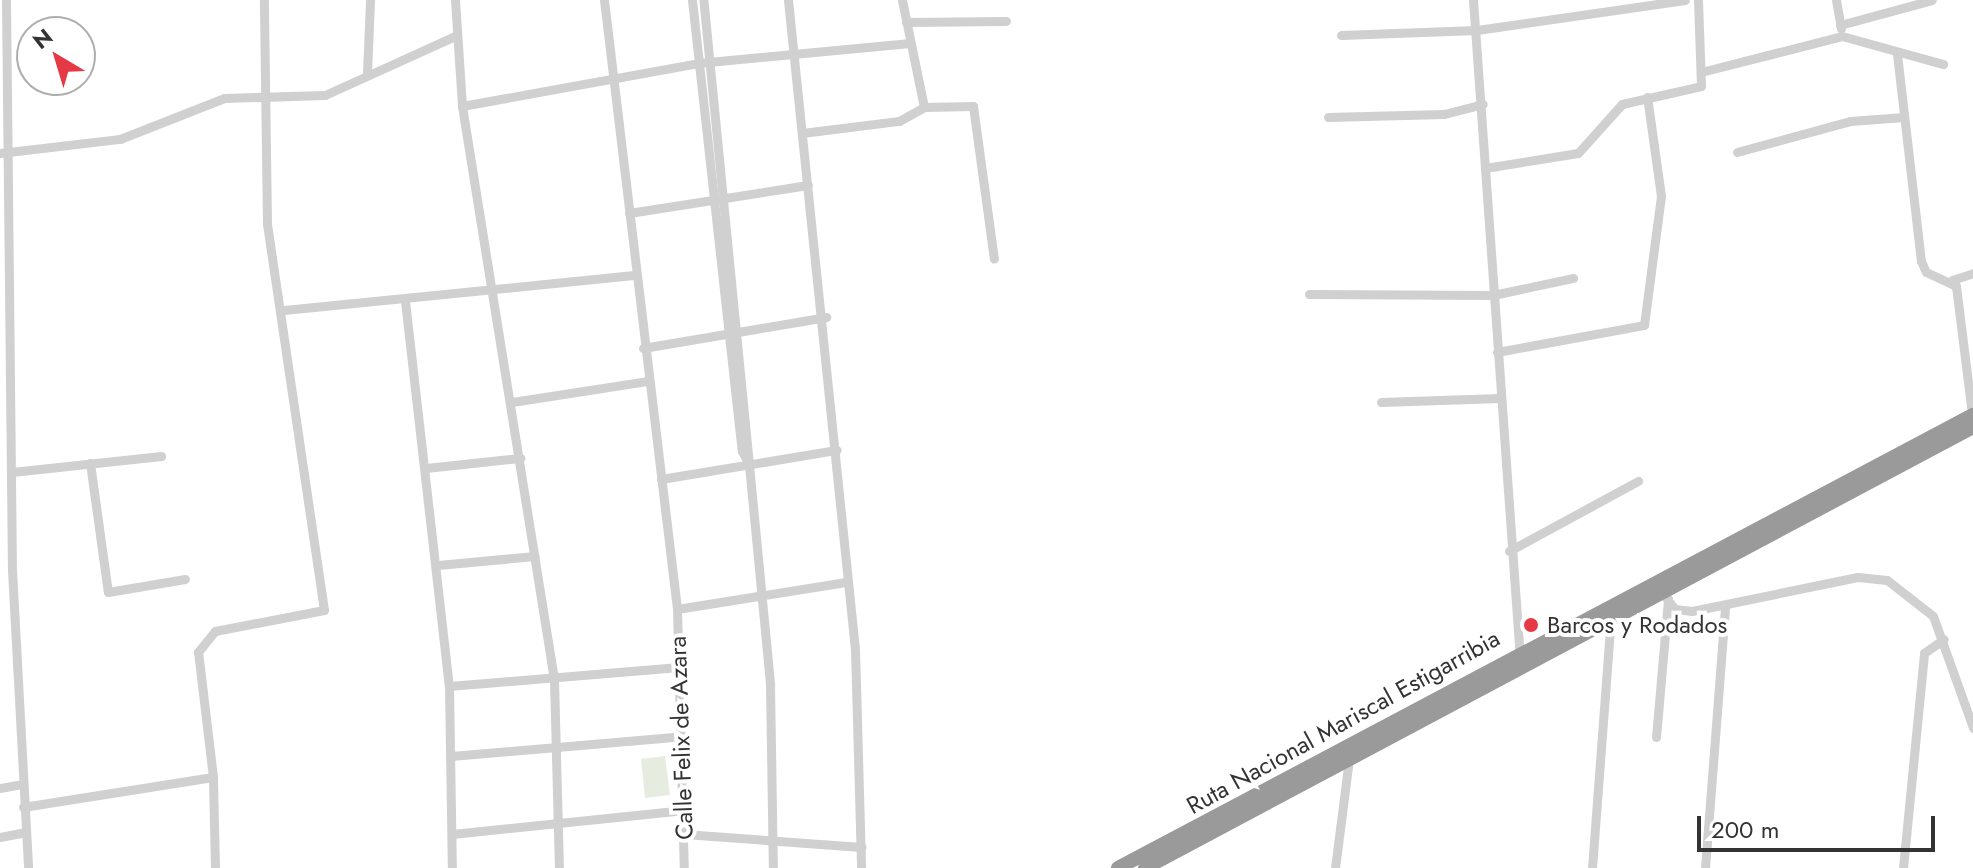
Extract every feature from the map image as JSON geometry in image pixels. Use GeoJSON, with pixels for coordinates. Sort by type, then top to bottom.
{"type":"FeatureCollection","features":[{"type":"Feature","properties":{"kind":"highway","name":"Ruta Nacional Mariscal Estigarribia"},"geometry":{"type":"LineString","coordinates":[[1118,868],[1520,658],[1972,415]]}},
{"type":"Feature","properties":{"kind":"highway","name":"Ruta Nacional Mariscal Estigarribia"},"geometry":{"type":"LineString","coordinates":[[1145,868],[1349,759],[1520,658],[1664,594],[1973,427]]}},
{"type":"Feature","properties":{"kind":"street"},"geometry":{"type":"LineString","coordinates":[[6,0],[3,153],[22,784],[28,868]]}},
{"type":"Feature","properties":{"kind":"street"},"geometry":{"type":"LineString","coordinates":[[215,868],[213,777],[198,664],[204,638],[324,610],[284,310],[267,223],[264,0]]}},
{"type":"Feature","properties":{"kind":"street"},"geometry":{"type":"LineString","coordinates":[[367,73],[370,0]]}},
{"type":"Feature","properties":{"kind":"street"},"geometry":{"type":"LineString","coordinates":[[455,0],[462,106],[512,402],[554,679],[559,868]]}},
{"type":"Feature","properties":{"kind":"street","name":"Calle Felix de Azara"},"geometry":{"type":"LineString","coordinates":[[604,0],[643,348],[677,609],[685,810],[684,868]]}},
{"type":"Feature","properties":{"kind":"street"},"geometry":{"type":"LineString","coordinates":[[692,0],[704,63],[762,596],[775,844],[773,868]]}},
{"type":"Feature","properties":{"kind":"street"},"geometry":{"type":"LineString","coordinates":[[703,0],[704,63]]}},
{"type":"Feature","properties":{"kind":"street"},"geometry":{"type":"LineString","coordinates":[[788,0],[826,317],[846,582],[861,868]]}},
{"type":"Feature","properties":{"kind":"street"},"geometry":{"type":"LineString","coordinates":[[902,0],[924,107]]}},
{"type":"Feature","properties":{"kind":"street"},"geometry":{"type":"LineString","coordinates":[[1473,0],[1483,104],[1509,551],[1520,658]]}},
{"type":"Feature","properties":{"kind":"street"},"geometry":{"type":"LineString","coordinates":[[1341,35],[1477,30],[1685,0]]}},
{"type":"Feature","properties":{"kind":"street"},"geometry":{"type":"LineString","coordinates":[[1485,168],[1587,149],[1615,110],[1647,97],[1697,89],[1705,71],[1698,0]]}},
{"type":"Feature","properties":{"kind":"street"},"geometry":{"type":"LineString","coordinates":[[1836,0],[1841,31]]}},
{"type":"Feature","properties":{"kind":"street"},"geometry":{"type":"LineString","coordinates":[[1705,71],[1841,31],[1932,0]]}},
{"type":"Feature","properties":{"kind":"street"},"geometry":{"type":"LineString","coordinates":[[906,22],[1006,21]]}},
{"type":"Feature","properties":{"kind":"street"},"geometry":{"type":"LineString","coordinates":[[1841,31],[1897,54],[1943,64]]}},
{"type":"Feature","properties":{"kind":"street"},"geometry":{"type":"LineString","coordinates":[[3,153],[120,139],[208,102],[263,95],[325,95],[367,73],[455,36]]}},
{"type":"Feature","properties":{"kind":"street"},"geometry":{"type":"LineString","coordinates":[[462,106],[614,82],[704,63],[793,51],[910,43]]}},
{"type":"Feature","properties":{"kind":"street"},"geometry":{"type":"LineString","coordinates":[[1897,54],[1921,261],[1926,272],[1952,280],[1973,273]]}},
{"type":"Feature","properties":{"kind":"street"},"geometry":{"type":"LineString","coordinates":[[1497,352],[1644,325],[1661,186],[1647,97]]}},
{"type":"Feature","properties":{"kind":"street"},"geometry":{"type":"LineString","coordinates":[[1328,117],[1444,114],[1483,104]]}},
{"type":"Feature","properties":{"kind":"street"},"geometry":{"type":"LineString","coordinates":[[802,133],[899,121],[924,107],[973,106],[994,259]]}},
{"type":"Feature","properties":{"kind":"street"},"geometry":{"type":"LineString","coordinates":[[1737,152],[1850,121],[1904,117]]}},
{"type":"Feature","properties":{"kind":"street"},"geometry":{"type":"LineString","coordinates":[[629,213],[808,185]]}},
{"type":"Feature","properties":{"kind":"street"},"geometry":{"type":"LineString","coordinates":[[284,310],[405,301],[636,275]]}},
{"type":"Feature","properties":{"kind":"street"},"geometry":{"type":"LineString","coordinates":[[1309,294],[1493,295],[1573,278]]}},
{"type":"Feature","properties":{"kind":"street"},"geometry":{"type":"LineString","coordinates":[[1952,280],[1972,415]]}},
{"type":"Feature","properties":{"kind":"street"},"geometry":{"type":"LineString","coordinates":[[405,301],[438,565],[449,686],[452,868]]}},
{"type":"Feature","properties":{"kind":"street"},"geometry":{"type":"LineString","coordinates":[[643,348],[826,317]]}},
{"type":"Feature","properties":{"kind":"street"},"geometry":{"type":"LineString","coordinates":[[512,402],[648,381]]}},
{"type":"Feature","properties":{"kind":"street"},"geometry":{"type":"LineString","coordinates":[[1381,402],[1500,398]]}},
{"type":"Feature","properties":{"kind":"street"},"geometry":{"type":"LineString","coordinates":[[0,416],[11,414]]}},
{"type":"Feature","properties":{"kind":"street"},"geometry":{"type":"LineString","coordinates":[[661,479],[837,450]]}},
{"type":"Feature","properties":{"kind":"street"},"geometry":{"type":"LineString","coordinates":[[12,472],[161,456]]}},
{"type":"Feature","properties":{"kind":"street"},"geometry":{"type":"LineString","coordinates":[[426,468],[520,458]]}},
{"type":"Feature","properties":{"kind":"street"},"geometry":{"type":"LineString","coordinates":[[90,463],[108,592],[185,579]]}},
{"type":"Feature","properties":{"kind":"street"},"geometry":{"type":"LineString","coordinates":[[1509,551],[1638,481]]}},
{"type":"Feature","properties":{"kind":"street"},"geometry":{"type":"LineString","coordinates":[[438,565],[535,556]]}},
{"type":"Feature","properties":{"kind":"street"},"geometry":{"type":"LineString","coordinates":[[1664,594],[1675,609],[1725,607],[1876,577],[1916,596],[1944,639],[1973,728]]}},
{"type":"Feature","properties":{"kind":"street"},"geometry":{"type":"LineString","coordinates":[[677,609],[846,582]]}},
{"type":"Feature","properties":{"kind":"street"},"geometry":{"type":"LineString","coordinates":[[1656,737],[1664,594]]}},
{"type":"Feature","properties":{"kind":"street"},"geometry":{"type":"LineString","coordinates":[[1705,868],[1725,607]]}},
{"type":"Feature","properties":{"kind":"street"},"geometry":{"type":"LineString","coordinates":[[1592,868],[1611,617]]}},
{"type":"Feature","properties":{"kind":"street"},"geometry":{"type":"LineString","coordinates":[[1903,868],[1924,653],[1944,639]]}},
{"type":"Feature","properties":{"kind":"street"},"geometry":{"type":"LineString","coordinates":[[449,686],[679,667]]}},
{"type":"Feature","properties":{"kind":"street"},"geometry":{"type":"LineString","coordinates":[[451,756],[682,736]]}},
{"type":"Feature","properties":{"kind":"street"},"geometry":{"type":"LineString","coordinates":[[1335,868],[1349,759]]}},
{"type":"Feature","properties":{"kind":"street"},"geometry":{"type":"LineString","coordinates":[[23,807],[213,777]]}},
{"type":"Feature","properties":{"kind":"street"},"geometry":{"type":"LineString","coordinates":[[0,788],[22,784]]}},
{"type":"Feature","properties":{"kind":"street"},"geometry":{"type":"LineString","coordinates":[[452,834],[685,810]]}},
{"type":"Feature","properties":{"kind":"street"},"geometry":{"type":"LineString","coordinates":[[0,837],[25,832]]}},
{"type":"Feature","properties":{"kind":"street"},"geometry":{"type":"LineString","coordinates":[[684,834],[775,844],[862,847]]}},
{"type":"Feature","properties":{"kind":"shaded area"},"geometry":{"type":"Polygon","coordinates":[[[665,756],[670,795],[645,798],[641,759],[665,756]]]}},
{"type":"Feature","properties":{"kind":"place","name":"Barcos y Rodados"},"geometry":{"type":"Point","coordinates":[1531,625]}}]}
